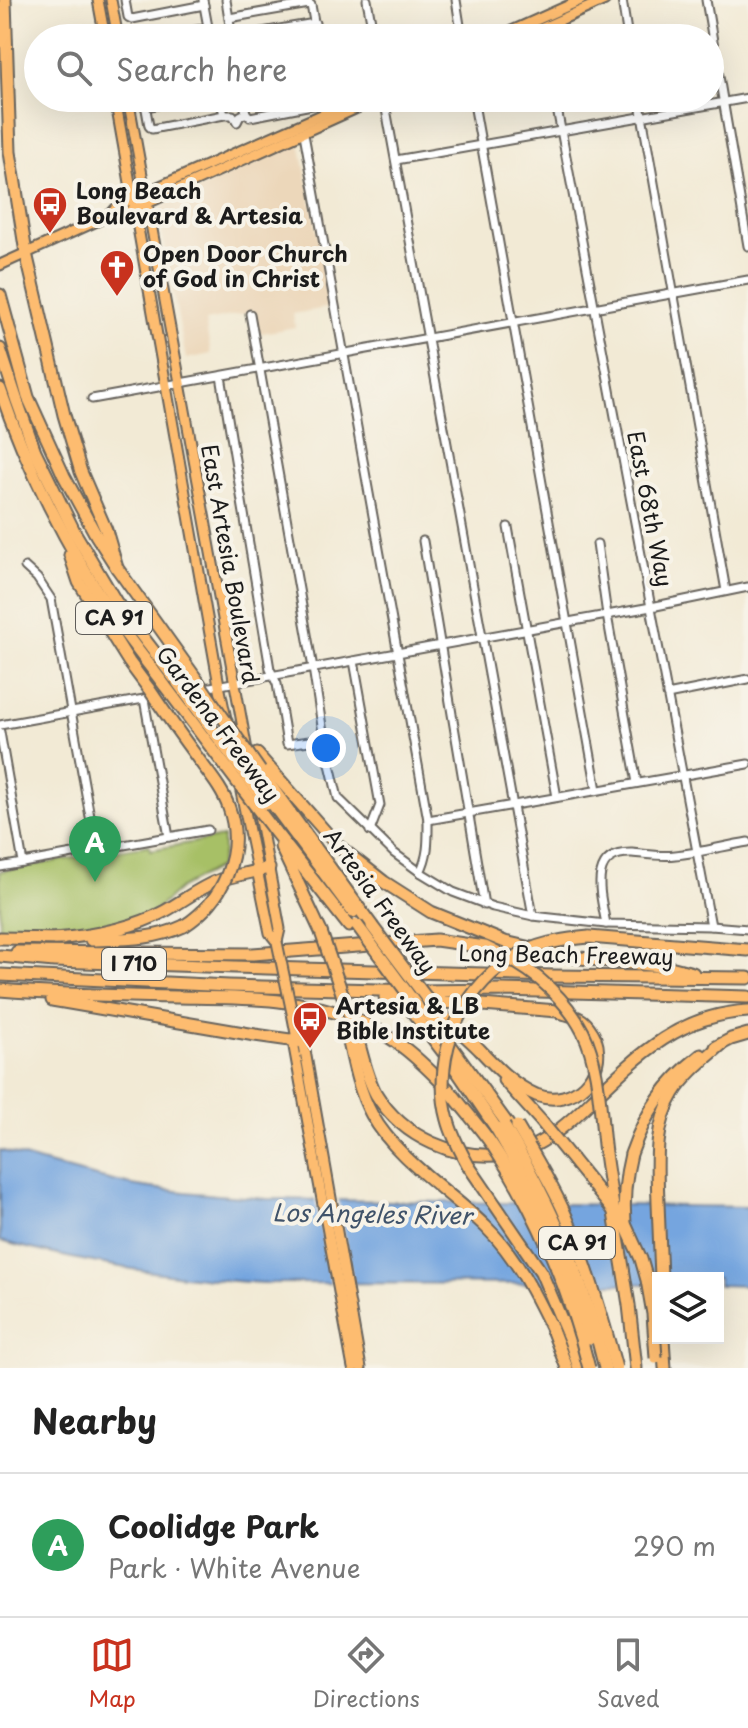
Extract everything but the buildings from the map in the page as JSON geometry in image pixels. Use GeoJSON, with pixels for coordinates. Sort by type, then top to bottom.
{"type":"FeatureCollection","features":[{"type":"Feature","properties":{"kind":"highway"},"geometry":{"type":"LineString","coordinates":[[5,0],[10,152],[26,253],[64,415],[81,472],[106,530],[117,568]]}},
{"type":"Feature","properties":{"kind":"highway","name":"Gardena Freeway"},"geometry":{"type":"LineString","coordinates":[[0,295],[28,397],[64,476],[117,568],[225,720]]}},
{"type":"Feature","properties":{"kind":"highway"},"geometry":{"type":"LineString","coordinates":[[0,349],[35,451],[75,533],[116,602],[360,926]]}},
{"type":"Feature","properties":{"kind":"highway","name":"Gardena Freeway"},"geometry":{"type":"LineString","coordinates":[[0,389],[69,546],[114,617],[272,828]]}},
{"type":"Feature","properties":{"kind":"highway"},"geometry":{"type":"LineString","coordinates":[[39,423],[37,443],[68,513],[117,592],[180,683]]}},
{"type":"Feature","properties":{"kind":"highway"},"geometry":{"type":"LineString","coordinates":[[0,938],[89,940],[142,938],[170,932],[184,926],[207,908],[221,890],[230,870],[233,822],[222,793],[147,694],[79,582],[69,546]]}},
{"type":"Feature","properties":{"kind":"highway"},"geometry":{"type":"LineString","coordinates":[[225,720],[337,845],[384,882],[431,912],[505,942],[570,957],[670,967],[707,977]]}},
{"type":"Feature","properties":{"kind":"highway","name":"Artesia Freeway"},"geometry":{"type":"LineString","coordinates":[[225,720],[360,926],[506,1127],[521,1171],[566,1265],[596,1368]]}},
{"type":"Feature","properties":{"kind":"highway"},"geometry":{"type":"LineString","coordinates":[[272,828],[321,932],[351,1033],[358,1079],[372,1115],[383,1132],[411,1160],[486,1226],[503,1245],[516,1262],[552,1330]]}},
{"type":"Feature","properties":{"kind":"highway","name":"Artesia Freeway"},"geometry":{"type":"LineString","coordinates":[[272,828],[360,926],[420,1007],[460,1075],[539,1163],[584,1261],[616,1368]]}},
{"type":"Feature","properties":{"kind":"highway"},"geometry":{"type":"LineString","coordinates":[[55,939],[88,936],[120,928],[162,913],[218,881],[263,870]]}},
{"type":"Feature","properties":{"kind":"highway"},"geometry":{"type":"LineString","coordinates":[[579,1368],[541,1272],[457,1144],[444,1100],[443,1079],[450,1037],[460,1015],[488,978],[522,953],[542,945],[589,937],[748,950]]}},
{"type":"Feature","properties":{"kind":"highway"},"geometry":{"type":"LineString","coordinates":[[0,954],[49,951],[253,954],[436,940],[485,947],[518,963],[543,982],[565,1005],[583,1033],[593,1064],[636,1368]]}},
{"type":"Feature","properties":{"kind":"highway","name":"Long Beach Freeway"},"geometry":{"type":"LineString","coordinates":[[0,954],[54,961],[283,969],[748,978]]}},
{"type":"Feature","properties":{"kind":"highway","name":"Long Beach Freeway"},"geometry":{"type":"LineString","coordinates":[[0,975],[229,986],[748,997]]}},
{"type":"Feature","properties":{"kind":"highway"},"geometry":{"type":"LineString","coordinates":[[229,986],[557,1011],[582,1020],[593,1033],[599,1050],[598,1063],[587,1083],[574,1093],[558,1098],[539,1096],[517,1084],[420,1007]]}},
{"type":"Feature","properties":{"kind":"highway"},"geometry":{"type":"LineString","coordinates":[[0,991],[255,1035],[297,1039]]}},
{"type":"Feature","properties":{"kind":"highway"},"geometry":{"type":"LineString","coordinates":[[0,991],[87,996],[272,999],[327,1010],[358,1020],[387,1035],[416,1056],[451,1092],[492,1146],[525,1202],[548,1250],[570,1306],[589,1368]]}},
{"type":"Feature","properties":{"kind":"highway"},"geometry":{"type":"LineString","coordinates":[[351,1033],[377,1094],[403,1125],[436,1146],[450,1151],[499,1155],[520,1152],[560,1131],[633,1061],[653,1044],[680,1028],[702,1019],[748,1011]]}},
{"type":"Feature","properties":{"kind":"highway"},"geometry":{"type":"LineString","coordinates":[[629,1305],[623,1200],[625,1178],[641,1127],[649,1110],[682,1069],[702,1054],[748,1034]]}},
{"type":"Feature","properties":{"kind":"highway"},"geometry":{"type":"LineString","coordinates":[[661,1272],[659,1131],[665,1110],[684,1080],[722,1044]]}},
{"type":"Feature","properties":{"kind":"highway"},"geometry":{"type":"LineString","coordinates":[[484,1055],[626,1226],[641,1259],[649,1289],[656,1368]]}},
{"type":"Feature","properties":{"kind":"highway"},"geometry":{"type":"LineString","coordinates":[[506,1127],[568,1250],[607,1368]]}},
{"type":"Feature","properties":{"kind":"highway"},"geometry":{"type":"LineString","coordinates":[[513,1230],[540,1292],[567,1368]]}},
{"type":"Feature","properties":{"kind":"highway"},"geometry":{"type":"LineString","coordinates":[[663,1344],[665,1368]]}},
{"type":"Feature","properties":{"kind":"main road"},"geometry":{"type":"LineString","coordinates":[[98,0],[102,24]]}},
{"type":"Feature","properties":{"kind":"main road"},"geometry":{"type":"LineString","coordinates":[[111,0],[115,24]]}},
{"type":"Feature","properties":{"kind":"main road"},"geometry":{"type":"LineString","coordinates":[[527,24],[581,0]]}},
{"type":"Feature","properties":{"kind":"main road"},"geometry":{"type":"LineString","coordinates":[[560,24],[605,0]]}},
{"type":"Feature","properties":{"kind":"main road","name":"East Artesia Boulevard"},"geometry":{"type":"LineString","coordinates":[[118,112],[219,685],[280,929],[277,942],[297,1039],[304,1045],[320,1165],[356,1366]]}},
{"type":"Feature","properties":{"kind":"main road","name":"East Artesia Boulevard"},"geometry":{"type":"LineString","coordinates":[[131,112],[233,683],[263,870]]}},
{"type":"Feature","properties":{"kind":"main road"},"geometry":{"type":"LineString","coordinates":[[110,215],[121,215],[135,209],[147,198],[330,112]]}},
{"type":"Feature","properties":{"kind":"main road"},"geometry":{"type":"LineString","coordinates":[[0,265],[110,215],[118,206],[133,198],[147,198],[352,112]]}},
{"type":"Feature","properties":{"kind":"street"},"geometry":{"type":"LineString","coordinates":[[125,0],[128,17],[132,19],[203,3],[207,24]]}},
{"type":"Feature","properties":{"kind":"street"},"geometry":{"type":"LineString","coordinates":[[226,0],[230,24]]}},
{"type":"Feature","properties":{"kind":"street"},"geometry":{"type":"LineString","coordinates":[[367,0],[371,24]]}},
{"type":"Feature","properties":{"kind":"street"},"geometry":{"type":"LineString","coordinates":[[456,0],[460,24]]}},
{"type":"Feature","properties":{"kind":"street"},"geometry":{"type":"LineString","coordinates":[[622,0],[626,24]]}},
{"type":"Feature","properties":{"kind":"street"},"geometry":{"type":"LineString","coordinates":[[706,0],[710,24]]}},
{"type":"Feature","properties":{"kind":"street"},"geometry":{"type":"LineString","coordinates":[[229,18],[309,4],[315,23],[309,24]]}},
{"type":"Feature","properties":{"kind":"street"},"geometry":{"type":"LineString","coordinates":[[724,102],[748,98]]}},
{"type":"Feature","properties":{"kind":"street"},"geometry":{"type":"LineString","coordinates":[[724,108],[748,246]]}},
{"type":"Feature","properties":{"kind":"street"},"geometry":{"type":"LineString","coordinates":[[146,112],[152,129],[224,115],[233,115],[237,122],[246,113],[250,117],[276,112]]}},
{"type":"Feature","properties":{"kind":"street"},"geometry":{"type":"LineString","coordinates":[[385,112],[533,916]]}},
{"type":"Feature","properties":{"kind":"street"},"geometry":{"type":"LineString","coordinates":[[476,112],[597,790]]}},
{"type":"Feature","properties":{"kind":"street","name":"East 68th Way"},"geometry":{"type":"LineString","coordinates":[[558,112],[711,926]]}},
{"type":"Feature","properties":{"kind":"street"},"geometry":{"type":"LineString","coordinates":[[642,112],[726,591]]}},
{"type":"Feature","properties":{"kind":"street"},"geometry":{"type":"LineString","coordinates":[[396,160],[666,112]]}},
{"type":"Feature","properties":{"kind":"street"},"geometry":{"type":"LineString","coordinates":[[304,134],[428,820],[428,844],[420,872]]}},
{"type":"Feature","properties":{"kind":"street"},"geometry":{"type":"LineString","coordinates":[[92,399],[748,280]]}},
{"type":"Feature","properties":{"kind":"street"},"geometry":{"type":"LineString","coordinates":[[250,314],[324,739],[338,798],[394,853],[453,892],[484,905],[533,916],[606,924],[748,929]]}},
{"type":"Feature","properties":{"kind":"street"},"geometry":{"type":"LineString","coordinates":[[221,376],[272,675],[277,684],[287,744],[324,739]]}},
{"type":"Feature","properties":{"kind":"street"},"geometry":{"type":"LineString","coordinates":[[508,527],[557,797]]}},
{"type":"Feature","properties":{"kind":"street"},"geometry":{"type":"LineString","coordinates":[[423,541],[484,905]]}},
{"type":"Feature","properties":{"kind":"street"},"geometry":{"type":"LineString","coordinates":[[597,544],[637,783]]}},
{"type":"Feature","properties":{"kind":"street"},"geometry":{"type":"LineString","coordinates":[[25,567],[51,599],[96,850]]}},
{"type":"Feature","properties":{"kind":"street"},"geometry":{"type":"LineString","coordinates":[[0,725],[147,694],[233,683],[748,587]]}},
{"type":"Feature","properties":{"kind":"street"},"geometry":{"type":"LineString","coordinates":[[354,661],[380,805],[370,831]]}},
{"type":"Feature","properties":{"kind":"street"},"geometry":{"type":"LineString","coordinates":[[667,695],[748,679]]}},
{"type":"Feature","properties":{"kind":"street"},"geometry":{"type":"LineString","coordinates":[[147,694],[169,837]]}},
{"type":"Feature","properties":{"kind":"street"},"geometry":{"type":"LineString","coordinates":[[0,732],[23,863]]}},
{"type":"Feature","properties":{"kind":"street"},"geometry":{"type":"LineString","coordinates":[[428,820],[748,764]]}},
{"type":"Feature","properties":{"kind":"street"},"geometry":{"type":"LineString","coordinates":[[0,867],[208,830]]}},
{"type":"Feature","properties":{"kind":"street"},"geometry":{"type":"LineString","coordinates":[[606,924],[600,876],[604,864],[613,856],[627,853],[673,856],[748,842]]}},
{"type":"Feature","properties":{"kind":"shaded area"},"geometry":{"type":"Polygon","coordinates":[[[300,142],[331,307],[293,314],[295,327],[257,334],[252,312],[205,321],[211,354],[186,359],[158,214],[163,206],[300,142]]]}},
{"type":"Feature","properties":{"kind":"green space"},"geometry":{"type":"Polygon","coordinates":[[[223,837],[219,867],[180,888],[151,914],[124,925],[84,932],[0,931],[0,871],[149,845],[150,850],[223,837]]]}},
{"type":"Feature","properties":{"kind":"water","name":"Los Angeles River"},"geometry":{"type":"Polygon","coordinates":[[[0,1150],[132,1185],[267,1199],[748,1207],[748,1286],[724,1285],[724,1272],[652,1272],[652,1284],[264,1283],[164,1274],[65,1257],[0,1241],[0,1150]]]}},
{"type":"Feature","properties":{"kind":"pier"},"geometry":{"type":"Polygon","coordinates":[[[315,1197],[338,1197],[354,1287],[331,1287],[315,1197]]]}},
{"type":"Feature","properties":{"kind":"place","name":"Long Beach Boulevard & Artesia"},"geometry":{"type":"Point","coordinates":[50,235]}},
{"type":"Feature","properties":{"kind":"place","name":"Open Door Church of God in Christ"},"geometry":{"type":"Point","coordinates":[117,298]}},
{"type":"Feature","properties":{"kind":"place","name":"Coolidge Park"},"geometry":{"type":"Point","coordinates":[95,882]}},
{"type":"Feature","properties":{"kind":"place","name":"Artesia & LB Bible Institute"},"geometry":{"type":"Point","coordinates":[310,1050]}}]}
